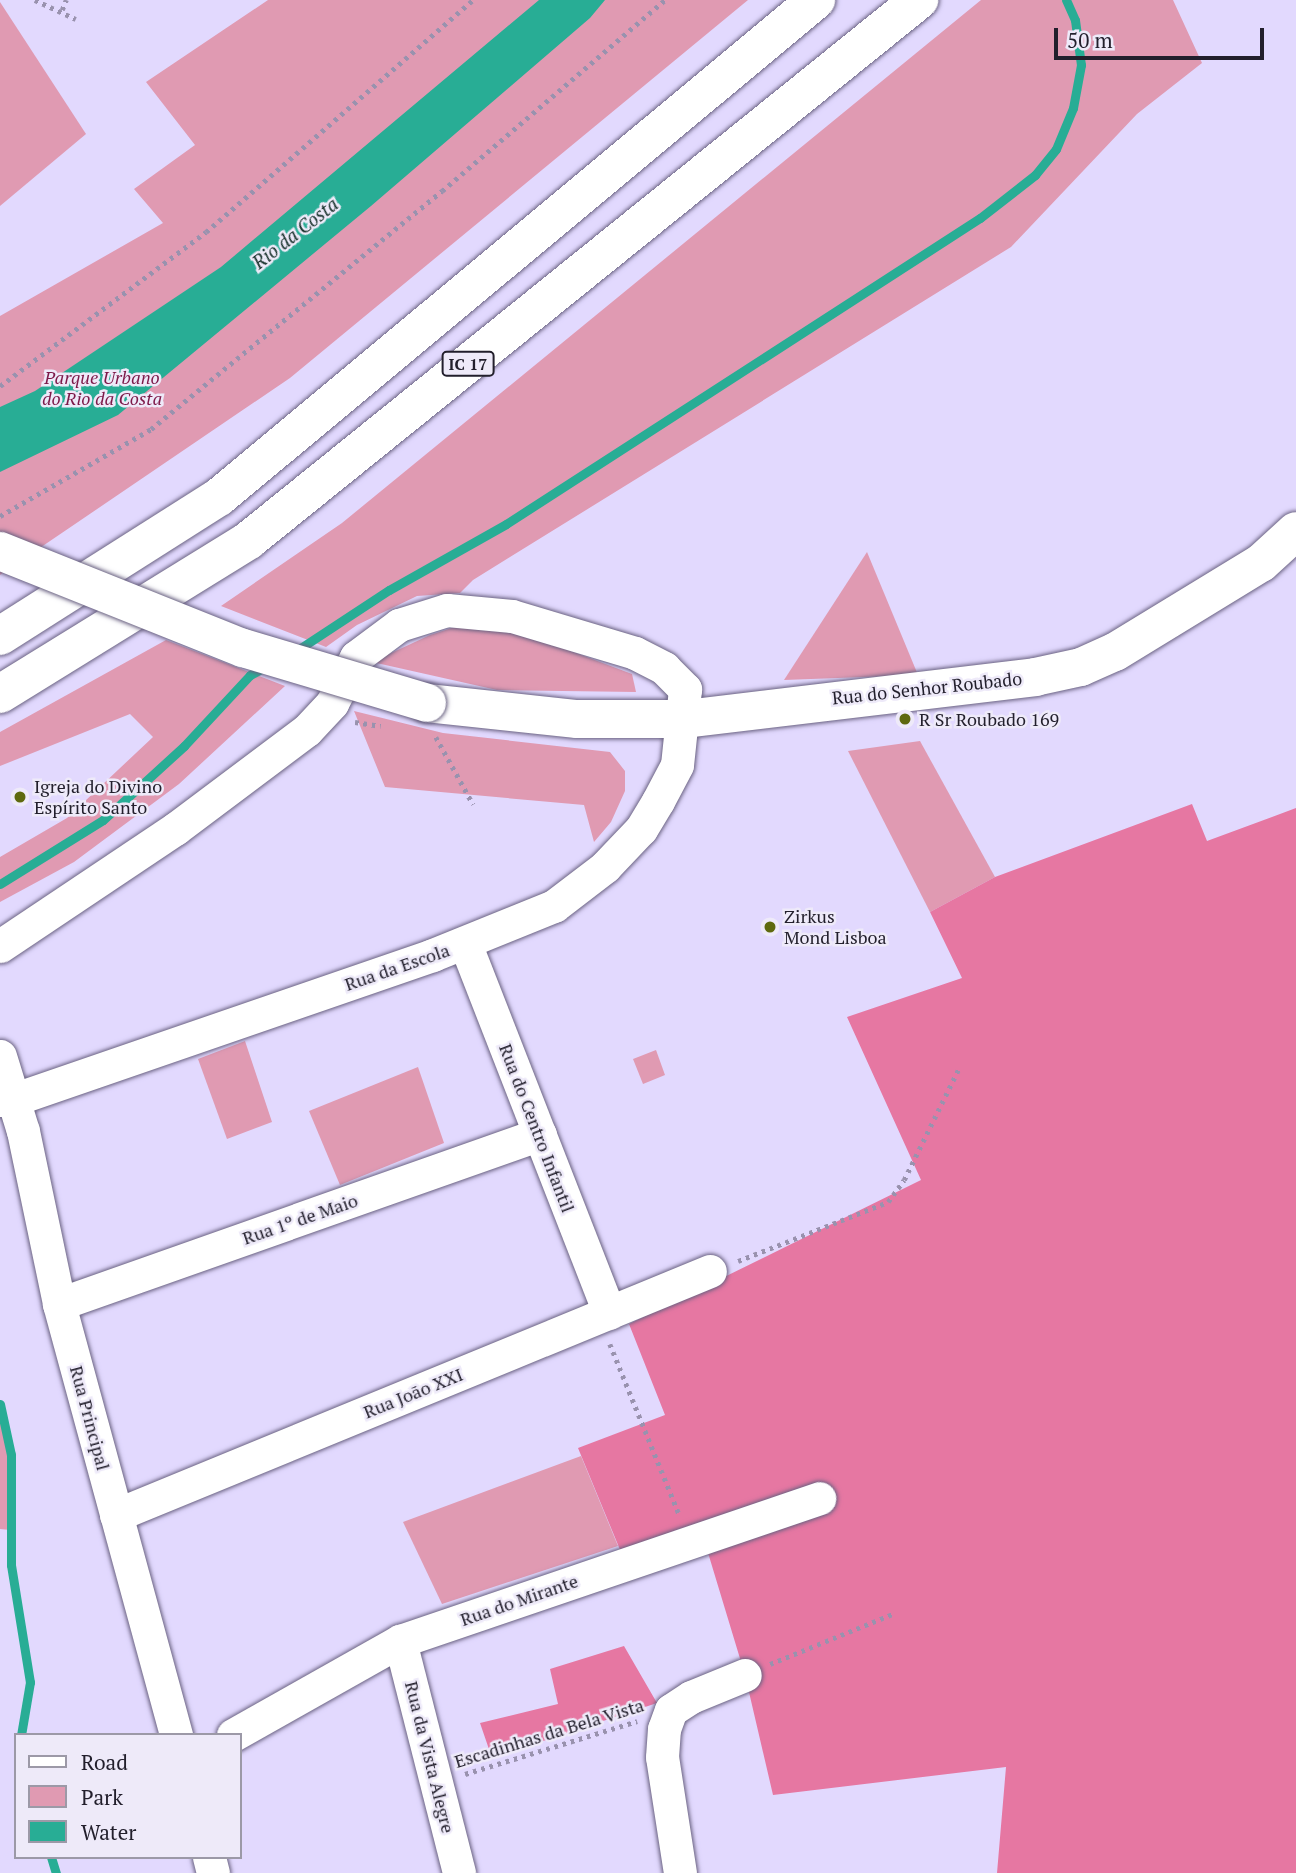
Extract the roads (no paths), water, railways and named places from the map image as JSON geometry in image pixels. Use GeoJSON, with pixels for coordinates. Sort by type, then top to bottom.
{"type":"FeatureCollection","features":[{"type":"Feature","properties":{"kind":"main road"},"geometry":{"type":"LineString","coordinates":[[0,636],[219,497],[816,0]]}},
{"type":"Feature","properties":{"kind":"main road","name":"IC 17"},"geometry":{"type":"LineString","coordinates":[[0,694],[249,540],[919,0]]}},
{"type":"Feature","properties":{"kind":"main road","name":"Rua do Senhor Roubado"},"geometry":{"type":"LineString","coordinates":[[0,551],[243,648],[431,719],[685,719],[826,699],[964,688],[1081,667],[1115,652],[1261,563],[1296,531]]}},
{"type":"Feature","properties":{"kind":"street","name":"Rua da Escola"},"geometry":{"type":"LineString","coordinates":[[0,946],[175,829],[307,730],[332,703],[356,657],[399,625],[447,610],[512,616],[635,653],[664,668],[685,689],[685,719],[671,777],[641,829],[604,867],[554,906],[465,943],[7,1100]]}},
{"type":"Feature","properties":{"kind":"street","name":"Rua do Centro Infantil"},"geometry":{"type":"LineString","coordinates":[[465,943],[540,1134],[604,1315]]}},
{"type":"Feature","properties":{"kind":"street","name":"Rua Principal"},"geometry":{"type":"LineString","coordinates":[[0,1056],[7,1100],[59,1304],[175,1733]]}},
{"type":"Feature","properties":{"kind":"street","name":"Rua 1º de Maio"},"geometry":{"type":"LineString","coordinates":[[59,1304],[540,1134]]}},
{"type":"Feature","properties":{"kind":"street","name":"Rua João XXI"},"geometry":{"type":"LineString","coordinates":[[116,1515],[710,1271]]}},
{"type":"Feature","properties":{"kind":"street","name":"Rua do Mirante"},"geometry":{"type":"LineString","coordinates":[[237,1733],[400,1642],[689,1540],[819,1498]]}},
{"type":"Feature","properties":{"kind":"street","name":"Rua da Vista Alegre"},"geometry":{"type":"LineString","coordinates":[[400,1642],[459,1873]]}},
{"type":"Feature","properties":{"kind":"street"},"geometry":{"type":"LineString","coordinates":[[680,1873],[662,1757],[664,1729],[671,1710],[745,1675]]}},
{"type":"Feature","properties":{"kind":"water","name":"Rio da Costa"},"geometry":{"type":"Polygon","coordinates":[[[539,0],[605,0],[590,18],[371,206],[118,415],[0,472],[0,407],[35,391],[221,267],[539,0]]]}},
{"type":"Feature","properties":{"kind":"waterway"},"geometry":{"type":"LineString","coordinates":[[296,651],[389,590],[506,524],[980,218],[1035,175],[1056,149],[1073,108],[1081,65],[1075,20],[1066,0]]}},
{"type":"Feature","properties":{"kind":"waterway"},"geometry":{"type":"LineString","coordinates":[[0,884],[103,820],[184,746],[250,675],[265,667]]}},
{"type":"Feature","properties":{"kind":"waterway"},"geometry":{"type":"LineString","coordinates":[[0,1404],[11,1455],[11,1565],[30,1682],[21,1733]]}},
{"type":"Feature","properties":{"kind":"waterway"},"geometry":{"type":"LineString","coordinates":[[52,1859],[56,1873]]}},
{"type":"Feature","properties":{"kind":"place","name":"R Sr Roubado 169"},"geometry":{"type":"Point","coordinates":[905,719]}},
{"type":"Feature","properties":{"kind":"place","name":"Igreja do Divino Espírito Santo"},"geometry":{"type":"Point","coordinates":[20,797]}},
{"type":"Feature","properties":{"kind":"place","name":"Zirkus Mond Lisboa"},"geometry":{"type":"Point","coordinates":[770,927]}},
{"type":"Feature","properties":{"kind":"park label","name":"Parque Urbano do Rio da Costa"},"geometry":{"type":"Point","coordinates":[102,388]}}]}
